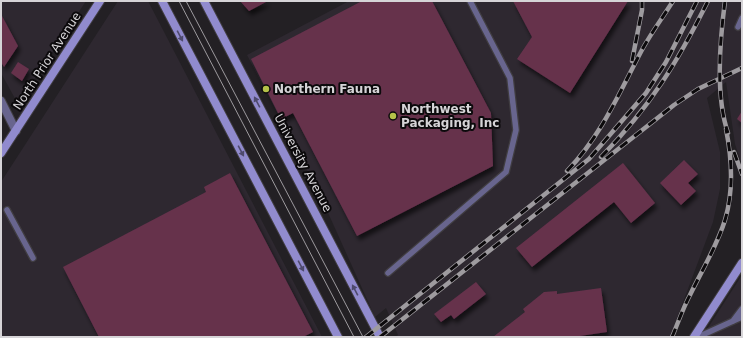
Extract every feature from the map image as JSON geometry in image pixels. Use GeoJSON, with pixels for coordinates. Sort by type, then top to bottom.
{"type":"FeatureCollection","features":[{"type":"Feature","properties":{"kind":"main road","name":"North Prior Avenue"},"geometry":{"type":"LineString","coordinates":[[1,153],[100,1]]}},
{"type":"Feature","properties":{"kind":"main road"},"geometry":{"type":"LineString","coordinates":[[162,1],[338,337]]}},
{"type":"Feature","properties":{"kind":"main road","name":"University Avenue"},"geometry":{"type":"LineString","coordinates":[[204,1],[380,337]]}},
{"type":"Feature","properties":{"kind":"main road"},"geometry":{"type":"LineString","coordinates":[[694,337],[741,266]]}},
{"type":"Feature","properties":{"kind":"street"},"geometry":{"type":"LineString","coordinates":[[1,101],[16,131]]}},
{"type":"Feature","properties":{"kind":"lane"},"geometry":{"type":"LineString","coordinates":[[388,273],[506,172],[516,130],[510,78],[470,1]]}},
{"type":"Feature","properties":{"kind":"lane"},"geometry":{"type":"LineString","coordinates":[[738,27],[742,18]]}},
{"type":"Feature","properties":{"kind":"lane"},"geometry":{"type":"LineString","coordinates":[[7,210],[33,258]]}},
{"type":"Feature","properties":{"kind":"lane"},"geometry":{"type":"LineString","coordinates":[[733,322],[742,309]]}},
{"type":"Feature","properties":{"kind":"lane"},"geometry":{"type":"LineString","coordinates":[[698,337],[742,318]]}},
{"type":"Feature","properties":{"kind":"lane"},"geometry":{"type":"LineString","coordinates":[[733,322],[742,321]]}},
{"type":"Feature","properties":{"kind":"shaded area"},"geometry":{"type":"Polygon","coordinates":[[[1,1],[86,1],[18,104],[1,73],[1,1]]]}},
{"type":"Feature","properties":{"kind":"shaded area"},"geometry":{"type":"Polygon","coordinates":[[[118,1],[148,1],[322,337],[1,337],[1,182],[118,1]]]}},
{"type":"Feature","properties":{"kind":"shaded area"},"geometry":{"type":"Polygon","coordinates":[[[349,1],[742,1],[742,165],[735,144],[726,82],[707,98],[720,152],[720,189],[713,222],[670,337],[395,337],[398,335],[386,308],[375,317],[320,195],[247,55],[349,1]]]}},
{"type":"Feature","properties":{"kind":"shaded area"},"geometry":{"type":"Polygon","coordinates":[[[742,275],[742,337],[702,337],[742,275]]]}},
{"type":"Feature","properties":{"kind":"building"},"geometry":{"type":"Polygon","coordinates":[[[240,1],[268,1],[249,11],[240,1]]]}},
{"type":"Feature","properties":{"kind":"building","name":"Northwest Packaging, Inc"},"geometry":{"type":"Polygon","coordinates":[[[362,1],[432,1],[491,113],[493,166],[357,236],[293,113],[281,119],[251,59],[362,1]]]}},
{"type":"Feature","properties":{"kind":"building"},"geometry":{"type":"Polygon","coordinates":[[[513,1],[628,1],[570,93],[517,59],[532,37],[513,1]]]}},
{"type":"Feature","properties":{"kind":"building"},"geometry":{"type":"Polygon","coordinates":[[[1,14],[18,46],[4,67],[1,62],[1,14]]]}},
{"type":"Feature","properties":{"kind":"building"},"geometry":{"type":"Polygon","coordinates":[[[18,62],[29,69],[22,81],[11,73],[18,62]]]}},
{"type":"Feature","properties":{"kind":"building"},"geometry":{"type":"Polygon","coordinates":[[[742,111],[742,123],[737,119],[742,111]]]}},
{"type":"Feature","properties":{"kind":"building"},"geometry":{"type":"Polygon","coordinates":[[[684,160],[698,174],[688,183],[696,191],[681,205],[660,183],[684,160]]]}},
{"type":"Feature","properties":{"kind":"building"},"geometry":{"type":"Polygon","coordinates":[[[623,163],[655,203],[631,223],[614,202],[532,267],[516,248],[623,163]]]}},
{"type":"Feature","properties":{"kind":"building"},"geometry":{"type":"Polygon","coordinates":[[[230,173],[313,332],[303,337],[99,337],[63,267],[206,192],[204,187],[230,173]]]}},
{"type":"Feature","properties":{"kind":"building"},"geometry":{"type":"Polygon","coordinates":[[[476,282],[486,294],[454,319],[451,315],[441,322],[434,314],[476,282]]]}},
{"type":"Feature","properties":{"kind":"building"},"geometry":{"type":"Polygon","coordinates":[[[601,288],[607,332],[573,337],[493,337],[525,312],[523,309],[544,292],[557,291],[557,294],[601,288]]]}},
{"type":"Feature","properties":{"kind":"tram line"},"geometry":{"type":"LineString","coordinates":[[179,1],[354,337]]}},
{"type":"Feature","properties":{"kind":"tram line"},"geometry":{"type":"LineString","coordinates":[[186,1],[363,337]]}},
{"type":"Feature","properties":{"kind":"railway"},"geometry":{"type":"LineString","coordinates":[[632,61],[642,10],[642,1]]}},
{"type":"Feature","properties":{"kind":"railway"},"geometry":{"type":"LineString","coordinates":[[567,171],[590,143],[610,112],[643,48],[673,1]]}},
{"type":"Feature","properties":{"kind":"railway"},"geometry":{"type":"LineString","coordinates":[[366,337],[589,159],[646,93],[666,62],[697,1]]}},
{"type":"Feature","properties":{"kind":"railway"},"geometry":{"type":"LineString","coordinates":[[601,157],[634,120],[661,84],[708,1]]}},
{"type":"Feature","properties":{"kind":"railway"},"geometry":{"type":"LineString","coordinates":[[725,1],[720,50],[720,85],[721,102],[728,133]]}},
{"type":"Feature","properties":{"kind":"railway"},"geometry":{"type":"LineString","coordinates":[[380,337],[674,105],[698,89],[742,68]]}},
{"type":"Feature","properties":{"kind":"railway"},"geometry":{"type":"LineString","coordinates":[[672,337],[687,300],[718,239],[728,209],[731,186],[731,163],[726,129]]}},
{"type":"Feature","properties":{"kind":"railway"},"geometry":{"type":"LineString","coordinates":[[734,152],[742,174]]}},
{"type":"Feature","properties":{"kind":"place","name":"Northern Fauna"},"geometry":{"type":"Point","coordinates":[266,89]}},
{"type":"Feature","properties":{"kind":"place","name":"Northwest Packaging, Inc"},"geometry":{"type":"Point","coordinates":[393,116]}}]}
